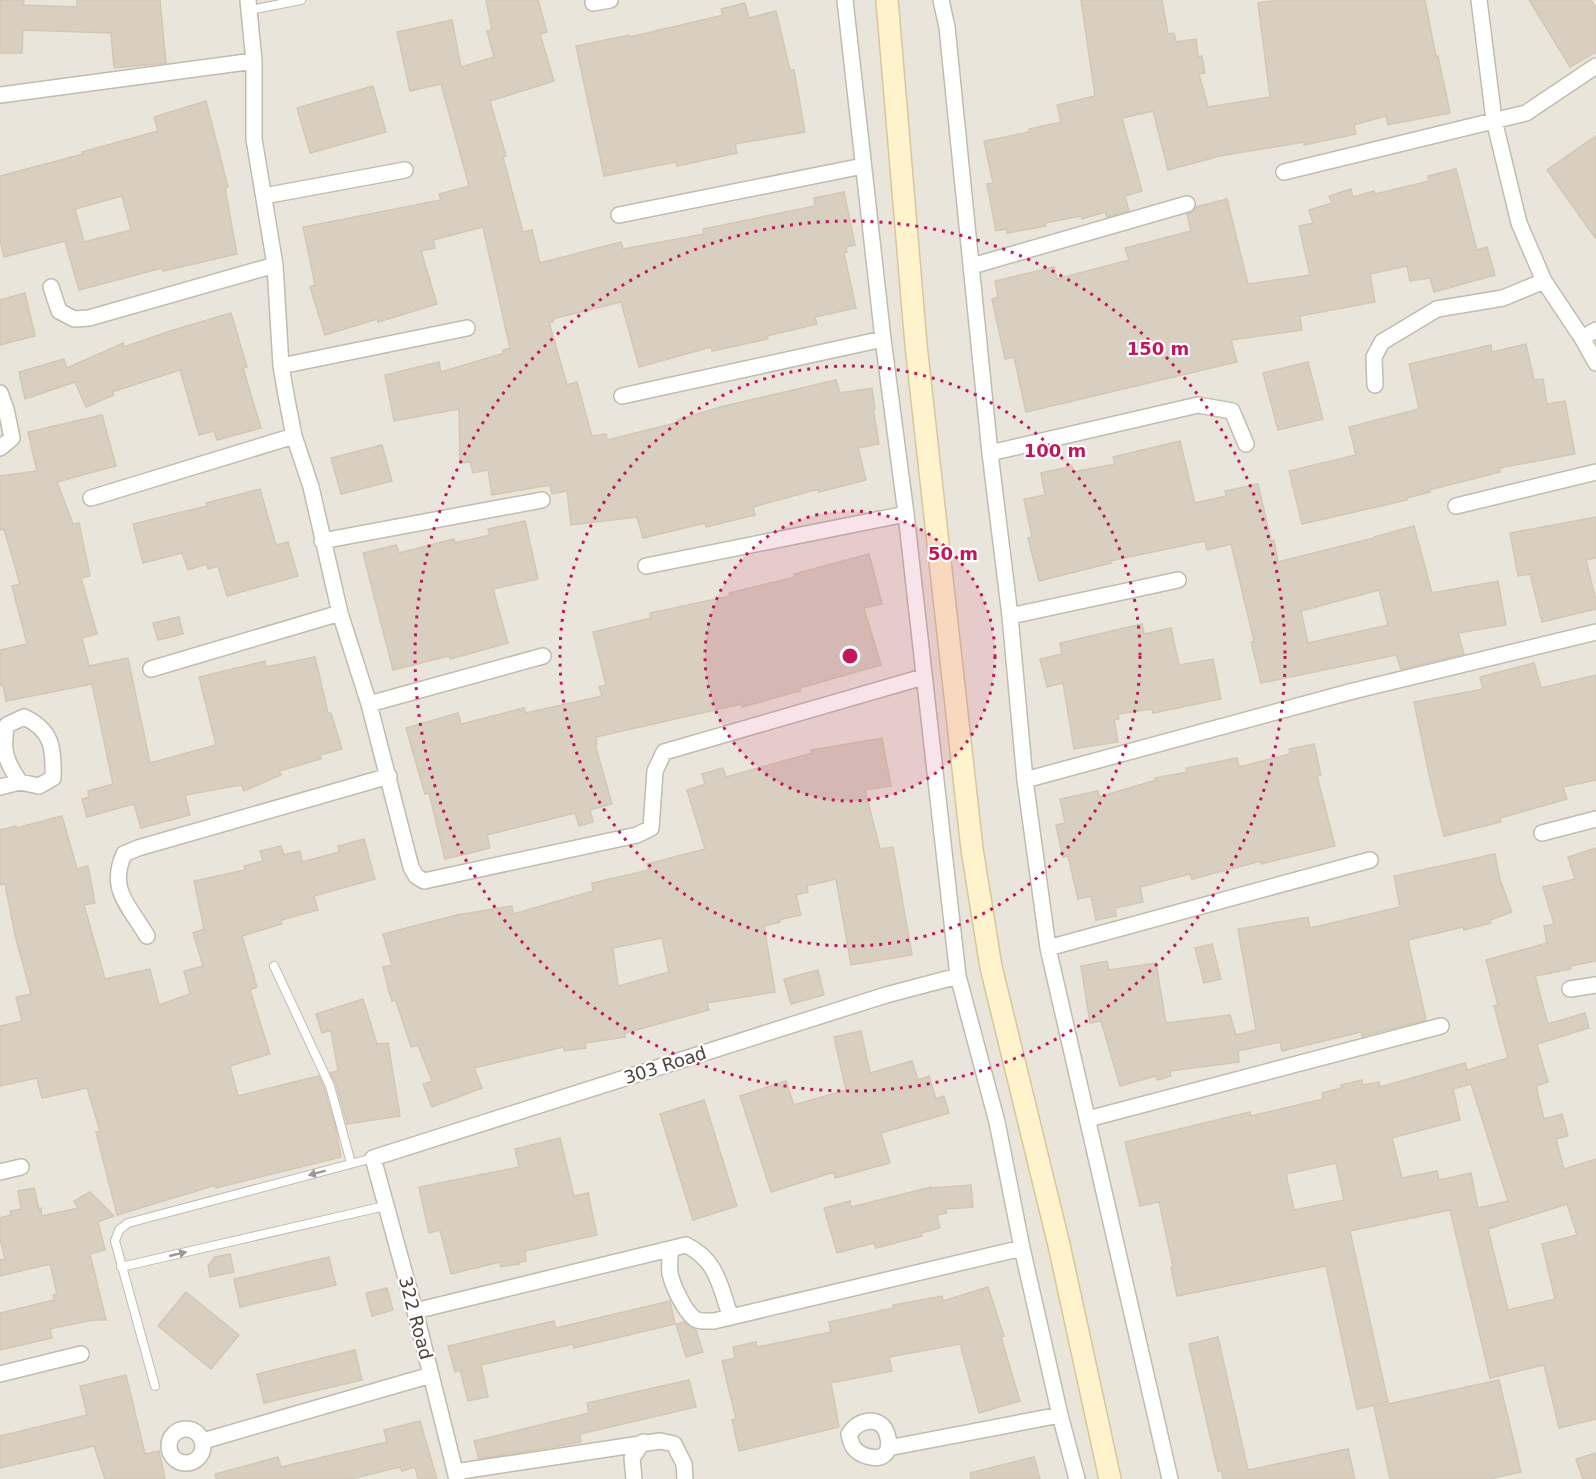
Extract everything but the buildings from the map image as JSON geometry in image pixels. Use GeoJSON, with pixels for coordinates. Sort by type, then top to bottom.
{"type":"FeatureCollection","features":[{"type":"Feature","properties":{"kind":"street"},"geometry":{"type":"LineString","coordinates":[[593,3],[610,0]]}},
{"type":"Feature","properties":{"kind":"street"},"geometry":{"type":"LineString","coordinates":[[845,0],[958,976],[997,1122],[1022,1248],[1077,1479]]}},
{"type":"Feature","properties":{"kind":"street"},"geometry":{"type":"LineString","coordinates":[[887,0],[916,345],[972,849],[991,967],[1059,1245],[1110,1479]]}},
{"type":"Feature","properties":{"kind":"street"},"geometry":{"type":"LineString","coordinates":[[941,0],[947,27],[990,453],[1010,616],[1025,780],[1048,948],[1170,1479]]}},
{"type":"Feature","properties":{"kind":"street"},"geometry":{"type":"LineString","coordinates":[[1479,0],[1494,120],[1519,223],[1544,281],[1596,363]]}},
{"type":"Feature","properties":{"kind":"street"},"geometry":{"type":"LineString","coordinates":[[249,5],[254,61],[255,139],[275,265],[281,366],[294,436],[311,487],[340,613],[369,704],[411,867],[416,876],[424,881],[637,835],[651,828],[655,771],[664,752],[923,677]]}},
{"type":"Feature","properties":{"kind":"street"},"geometry":{"type":"LineString","coordinates":[[0,94],[254,61]]}},
{"type":"Feature","properties":{"kind":"street"},"geometry":{"type":"LineString","coordinates":[[1284,172],[1526,113],[1596,66]]}},
{"type":"Feature","properties":{"kind":"street"},"geometry":{"type":"LineString","coordinates":[[619,215],[863,166]]}},
{"type":"Feature","properties":{"kind":"street"},"geometry":{"type":"LineString","coordinates":[[264,196],[405,170]]}},
{"type":"Feature","properties":{"kind":"street"},"geometry":{"type":"LineString","coordinates":[[972,266],[1186,204]]}},
{"type":"Feature","properties":{"kind":"street"},"geometry":{"type":"LineString","coordinates":[[51,287],[59,311],[74,319],[89,318],[275,265]]}},
{"type":"Feature","properties":{"kind":"street"},"geometry":{"type":"LineString","coordinates":[[1376,385],[1374,357],[1382,342],[1437,309],[1503,298],[1544,281]]}},
{"type":"Feature","properties":{"kind":"street"},"geometry":{"type":"LineString","coordinates":[[281,366],[467,328]]}},
{"type":"Feature","properties":{"kind":"street"},"geometry":{"type":"LineString","coordinates":[[1582,338],[1596,330]]}},
{"type":"Feature","properties":{"kind":"street"},"geometry":{"type":"LineString","coordinates":[[622,396],[883,339]]}},
{"type":"Feature","properties":{"kind":"street"},"geometry":{"type":"LineString","coordinates":[[0,393],[12,438],[0,448]]}},
{"type":"Feature","properties":{"kind":"street"},"geometry":{"type":"LineString","coordinates":[[990,453],[1198,405],[1232,411],[1246,444]]}},
{"type":"Feature","properties":{"kind":"street"},"geometry":{"type":"LineString","coordinates":[[91,498],[294,436]]}},
{"type":"Feature","properties":{"kind":"street"},"geometry":{"type":"LineString","coordinates":[[1456,506],[1596,472]]}},
{"type":"Feature","properties":{"kind":"street"},"geometry":{"type":"LineString","coordinates":[[322,541],[542,500]]}},
{"type":"Feature","properties":{"kind":"street"},"geometry":{"type":"LineString","coordinates":[[646,566],[906,514]]}},
{"type":"Feature","properties":{"kind":"street"},"geometry":{"type":"LineString","coordinates":[[1010,616],[1178,579]]}},
{"type":"Feature","properties":{"kind":"street"},"geometry":{"type":"LineString","coordinates":[[151,669],[340,613]]}},
{"type":"Feature","properties":{"kind":"street"},"geometry":{"type":"LineString","coordinates":[[1025,780],[1353,691],[1596,632]]}},
{"type":"Feature","properties":{"kind":"street"},"geometry":{"type":"LineString","coordinates":[[369,704],[543,656]]}},
{"type":"Feature","properties":{"kind":"street"},"geometry":{"type":"LineString","coordinates":[[0,787],[20,782],[39,786],[52,778],[53,764],[49,738],[39,724],[24,717],[7,725],[3,741],[8,765],[20,782]]}},
{"type":"Feature","properties":{"kind":"street"},"geometry":{"type":"LineString","coordinates":[[147,936],[120,893],[117,870],[124,854],[138,848],[389,776]]}},
{"type":"Feature","properties":{"kind":"street"},"geometry":{"type":"LineString","coordinates":[[1542,833],[1596,819]]}},
{"type":"Feature","properties":{"kind":"street"},"geometry":{"type":"LineString","coordinates":[[1048,948],[1370,860]]}},
{"type":"Feature","properties":{"kind":"street","name":"303 Road"},"geometry":{"type":"LineString","coordinates":[[373,1158],[886,995],[958,976]]}},
{"type":"Feature","properties":{"kind":"street"},"geometry":{"type":"LineString","coordinates":[[1570,989],[1596,985]]}},
{"type":"Feature","properties":{"kind":"street"},"geometry":{"type":"LineString","coordinates":[[1088,1119],[1441,1026]]}},
{"type":"Feature","properties":{"kind":"street","name":"322 Road"},"geometry":{"type":"LineString","coordinates":[[373,1158],[415,1311],[456,1476]]}},
{"type":"Feature","properties":{"kind":"street"},"geometry":{"type":"LineString","coordinates":[[0,1172],[21,1167]]}},
{"type":"Feature","properties":{"kind":"street"},"geometry":{"type":"LineString","coordinates":[[415,1311],[687,1245],[710,1262],[730,1315]]}},
{"type":"Feature","properties":{"kind":"street"},"geometry":{"type":"LineString","coordinates":[[671,1249],[670,1273],[686,1309],[696,1320],[714,1321],[730,1315],[1022,1248]]}},
{"type":"Feature","properties":{"kind":"street"},"geometry":{"type":"LineString","coordinates":[[0,1374],[81,1354]]}},
{"type":"Feature","properties":{"kind":"street"},"geometry":{"type":"LineString","coordinates":[[202,1441],[431,1375]]}},
{"type":"Feature","properties":{"kind":"street"},"geometry":{"type":"LineString","coordinates":[[888,1448],[1060,1415]]}},
{"type":"Feature","properties":{"kind":"street"},"geometry":{"type":"LineString","coordinates":[[456,1476],[643,1442],[660,1441],[674,1444],[684,1464],[685,1479]]}},
{"type":"Feature","properties":{"kind":"street"},"geometry":{"type":"LineString","coordinates":[[634,1479],[633,1458],[643,1442]]}},
{"type":"Feature","properties":{"kind":"lane"},"geometry":{"type":"LineString","coordinates":[[249,5],[301,0]]}},
{"type":"Feature","properties":{"kind":"lane"},"geometry":{"type":"LineString","coordinates":[[274,966],[330,1086],[351,1163]]}},
{"type":"Feature","properties":{"kind":"lane"},"geometry":{"type":"LineString","coordinates":[[155,1386],[115,1241],[119,1230],[128,1223],[373,1158]]}},
{"type":"Feature","properties":{"kind":"lane"},"geometry":{"type":"LineString","coordinates":[[121,1267],[385,1206]]}},
{"type":"Feature","properties":{"kind":"shaded area"},"geometry":{"type":"Polygon","coordinates":[[[0,0],[1596,0],[1596,1479],[0,1479],[0,0]]]}}]}
